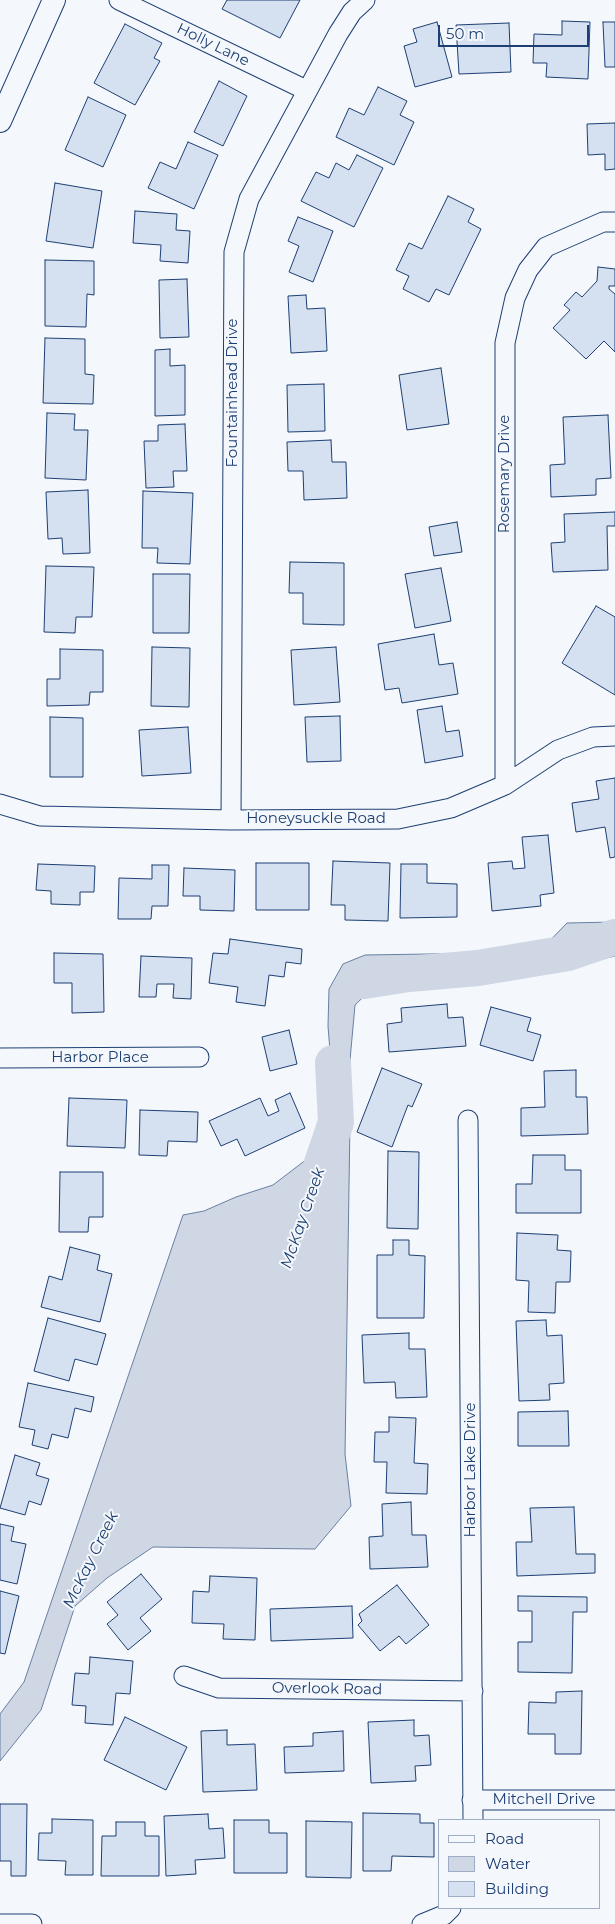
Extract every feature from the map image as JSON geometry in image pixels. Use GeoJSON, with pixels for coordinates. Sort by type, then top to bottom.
{"type":"FeatureCollection","features":[{"type":"Feature","properties":{"kind":"street"},"geometry":{"type":"LineString","coordinates":[[0,121],[54,0]]}},
{"type":"Feature","properties":{"kind":"street","name":"Holly Lane"},"geometry":{"type":"LineString","coordinates":[[119,0],[306,90]]}},
{"type":"Feature","properties":{"kind":"street","name":"Fountainhead Drive"},"geometry":{"type":"LineString","coordinates":[[231,820],[234,252],[248,199],[306,90],[352,12],[365,0]]}},
{"type":"Feature","properties":{"kind":"street","name":"Rosemary Drive"},"geometry":{"type":"LineString","coordinates":[[505,785],[505,343],[515,298],[528,270],[546,247],[603,222],[615,222]]}},
{"type":"Feature","properties":{"kind":"street","name":"Honeysuckle Road"},"geometry":{"type":"LineString","coordinates":[[0,804],[40,816],[231,820],[398,819],[451,808],[505,785],[558,750],[593,737],[615,736]]}},
{"type":"Feature","properties":{"kind":"street","name":"Harbor Place"},"geometry":{"type":"LineString","coordinates":[[0,1058],[199,1057]]}},
{"type":"Feature","properties":{"kind":"street","name":"Harbor Lake Drive"},"geometry":{"type":"LineString","coordinates":[[468,1120],[473,1819]]}},
{"type":"Feature","properties":{"kind":"street","name":"Overlook Road"},"geometry":{"type":"LineString","coordinates":[[184,1676],[219,1688],[473,1691]]}},
{"type":"Feature","properties":{"kind":"street","name":"Mitchell Drive"},"geometry":{"type":"LineString","coordinates":[[472,1800],[615,1800]]}},
{"type":"Feature","properties":{"kind":"street"},"geometry":{"type":"LineString","coordinates":[[422,1924],[444,1915],[450,1909]]}},
{"type":"Feature","properties":{"kind":"street"},"geometry":{"type":"LineString","coordinates":[[0,1924],[32,1924]]}},
{"type":"Feature","properties":{"kind":"water"},"geometry":{"type":"Polygon","coordinates":[[[615,922],[615,956],[560,969],[448,967],[382,979],[355,1005],[349,1071],[350,1110],[335,1112],[328,1026],[329,989],[343,964],[365,955],[491,953],[534,957],[567,923],[615,922]]]}},
{"type":"Feature","properties":{"kind":"water"},"geometry":{"type":"Polygon","coordinates":[[[350,1120],[345,1454],[351,1506],[315,1549],[153,1547],[107,1578],[75,1606],[41,1710],[0,1761],[0,1714],[24,1682],[183,1215],[204,1211],[236,1197],[273,1185],[307,1159],[321,1125],[350,1120]]]}},
{"type":"Feature","properties":{"kind":"building"},"geometry":{"type":"Polygon","coordinates":[[[227,0],[300,0],[280,38],[222,9],[227,0]]]}},
{"type":"Feature","properties":{"kind":"building"},"geometry":{"type":"Polygon","coordinates":[[[562,21],[590,22],[588,79],[546,77],[547,63],[533,63],[534,34],[562,35],[562,21]]]}},
{"type":"Feature","properties":{"kind":"building"},"geometry":{"type":"Polygon","coordinates":[[[437,22],[452,77],[415,87],[404,46],[417,42],[413,29],[437,22]]]}},
{"type":"Feature","properties":{"kind":"building"},"geometry":{"type":"Polygon","coordinates":[[[603,22],[615,22],[615,67],[605,67],[603,22]]]}},
{"type":"Feature","properties":{"kind":"building"},"geometry":{"type":"Polygon","coordinates":[[[509,23],[511,72],[459,74],[456,25],[509,23]]]}},
{"type":"Feature","properties":{"kind":"building"},"geometry":{"type":"Polygon","coordinates":[[[125,24],[162,43],[154,58],[160,61],[135,105],[94,83],[125,24]]]}},
{"type":"Feature","properties":{"kind":"building"},"geometry":{"type":"Polygon","coordinates":[[[219,81],[247,96],[223,146],[194,132],[219,81]]]}},
{"type":"Feature","properties":{"kind":"building"},"geometry":{"type":"Polygon","coordinates":[[[378,87],[407,101],[400,115],[414,122],[394,165],[336,137],[349,108],[364,115],[378,87]]]}},
{"type":"Feature","properties":{"kind":"building"},"geometry":{"type":"Polygon","coordinates":[[[88,97],[126,115],[103,167],[65,150],[88,97]]]}},
{"type":"Feature","properties":{"kind":"building"},"geometry":{"type":"Polygon","coordinates":[[[615,123],[615,169],[605,170],[605,154],[588,155],[587,124],[615,123]]]}},
{"type":"Feature","properties":{"kind":"building"},"geometry":{"type":"Polygon","coordinates":[[[188,142],[218,155],[194,209],[148,188],[160,162],[176,169],[188,142]]]}},
{"type":"Feature","properties":{"kind":"building"},"geometry":{"type":"Polygon","coordinates":[[[357,155],[383,168],[354,227],[301,201],[316,172],[329,178],[336,163],[349,170],[357,155]]]}},
{"type":"Feature","properties":{"kind":"building"},"geometry":{"type":"Polygon","coordinates":[[[55,183],[102,191],[93,248],[46,241],[55,183]]]}},
{"type":"Feature","properties":{"kind":"building"},"geometry":{"type":"Polygon","coordinates":[[[448,196],[474,209],[468,222],[481,229],[449,295],[436,289],[429,302],[403,289],[409,276],[396,270],[409,243],[422,249],[448,196]]]}},
{"type":"Feature","properties":{"kind":"building"},"geometry":{"type":"Polygon","coordinates":[[[135,211],[177,214],[176,230],[190,231],[188,263],[160,261],[161,245],[133,243],[135,211]]]}},
{"type":"Feature","properties":{"kind":"building"},"geometry":{"type":"Polygon","coordinates":[[[298,217],[333,231],[313,282],[289,272],[299,246],[288,241],[298,217]]]}},
{"type":"Feature","properties":{"kind":"building"},"geometry":{"type":"Polygon","coordinates":[[[45,260],[94,261],[94,295],[87,294],[86,327],[45,326],[45,260]]]}},
{"type":"Feature","properties":{"kind":"building"},"geometry":{"type":"Polygon","coordinates":[[[598,267],[615,269],[615,286],[609,286],[609,289],[615,294],[615,352],[604,341],[586,359],[553,328],[570,310],[564,305],[576,292],[582,297],[597,281],[598,267]]]}},
{"type":"Feature","properties":{"kind":"building"},"geometry":{"type":"Polygon","coordinates":[[[187,279],[189,337],[160,338],[159,280],[187,279]]]}},
{"type":"Feature","properties":{"kind":"building"},"geometry":{"type":"Polygon","coordinates":[[[306,295],[307,309],[325,308],[327,351],[291,353],[288,296],[306,295]]]}},
{"type":"Feature","properties":{"kind":"building"},"geometry":{"type":"Polygon","coordinates":[[[45,338],[85,339],[85,374],[94,375],[93,404],[43,403],[45,338]]]}},
{"type":"Feature","properties":{"kind":"building"},"geometry":{"type":"Polygon","coordinates":[[[170,349],[170,366],[185,365],[185,415],[155,416],[155,350],[170,349]]]}},
{"type":"Feature","properties":{"kind":"building"},"geometry":{"type":"Polygon","coordinates":[[[441,368],[449,424],[407,430],[399,375],[441,368]]]}},
{"type":"Feature","properties":{"kind":"building"},"geometry":{"type":"Polygon","coordinates":[[[324,384],[325,431],[288,432],[287,385],[324,384]]]}},
{"type":"Feature","properties":{"kind":"building"},"geometry":{"type":"Polygon","coordinates":[[[47,413],[75,414],[74,430],[88,430],[86,480],[45,478],[47,413]]]}},
{"type":"Feature","properties":{"kind":"building"},"geometry":{"type":"Polygon","coordinates":[[[608,415],[611,478],[596,479],[596,495],[551,497],[550,465],[565,464],[563,417],[608,415]]]}},
{"type":"Feature","properties":{"kind":"building"},"geometry":{"type":"Polygon","coordinates":[[[185,424],[187,471],[173,471],[174,487],[146,488],[144,441],[158,441],[158,425],[185,424]]]}},
{"type":"Feature","properties":{"kind":"building"},"geometry":{"type":"Polygon","coordinates":[[[331,440],[332,462],[346,462],[347,498],[304,500],[303,471],[288,471],[287,442],[331,440]]]}},
{"type":"Feature","properties":{"kind":"building"},"geometry":{"type":"Polygon","coordinates":[[[88,490],[90,553],[63,554],[62,538],[48,539],[46,492],[88,490]]]}},
{"type":"Feature","properties":{"kind":"building"},"geometry":{"type":"Polygon","coordinates":[[[143,491],[193,493],[190,564],[157,563],[158,548],[142,548],[143,491]]]}},
{"type":"Feature","properties":{"kind":"building"},"geometry":{"type":"Polygon","coordinates":[[[615,512],[615,526],[607,526],[608,570],[553,572],[551,543],[565,542],[564,514],[615,512]]]}},
{"type":"Feature","properties":{"kind":"building"},"geometry":{"type":"Polygon","coordinates":[[[457,522],[462,552],[434,556],[429,527],[457,522]]]}},
{"type":"Feature","properties":{"kind":"building"},"geometry":{"type":"Polygon","coordinates":[[[290,562],[344,563],[344,625],[303,624],[303,593],[289,593],[290,562]]]}},
{"type":"Feature","properties":{"kind":"building"},"geometry":{"type":"Polygon","coordinates":[[[46,566],[94,567],[92,617],[76,617],[75,633],[44,632],[46,566]]]}},
{"type":"Feature","properties":{"kind":"building"},"geometry":{"type":"Polygon","coordinates":[[[441,568],[451,621],[415,628],[405,574],[441,568]]]}},
{"type":"Feature","properties":{"kind":"building"},"geometry":{"type":"Polygon","coordinates":[[[153,574],[190,574],[189,633],[153,633],[153,574]]]}},
{"type":"Feature","properties":{"kind":"building"},"geometry":{"type":"Polygon","coordinates":[[[596,606],[615,617],[615,695],[562,663],[596,606]]]}},
{"type":"Feature","properties":{"kind":"building"},"geometry":{"type":"Polygon","coordinates":[[[434,634],[439,665],[453,663],[458,694],[402,703],[399,688],[385,690],[378,644],[434,634]]]}},
{"type":"Feature","properties":{"kind":"building"},"geometry":{"type":"Polygon","coordinates":[[[152,647],[190,648],[189,707],[151,706],[152,647]]]}},
{"type":"Feature","properties":{"kind":"building"},"geometry":{"type":"Polygon","coordinates":[[[336,647],[340,702],[294,705],[291,650],[336,647]]]}},
{"type":"Feature","properties":{"kind":"building"},"geometry":{"type":"Polygon","coordinates":[[[60,649],[103,650],[103,692],[90,692],[89,705],[47,706],[47,679],[60,679],[60,649]]]}},
{"type":"Feature","properties":{"kind":"building"},"geometry":{"type":"Polygon","coordinates":[[[442,706],[446,732],[459,730],[463,756],[425,763],[417,710],[442,706]]]}},
{"type":"Feature","properties":{"kind":"building"},"geometry":{"type":"Polygon","coordinates":[[[340,716],[341,761],[307,762],[305,717],[340,716]]]}},
{"type":"Feature","properties":{"kind":"building"},"geometry":{"type":"Polygon","coordinates":[[[50,717],[83,718],[83,777],[50,777],[50,717]]]}},
{"type":"Feature","properties":{"kind":"building"},"geometry":{"type":"Polygon","coordinates":[[[188,727],[191,773],[142,776],[139,730],[188,727]]]}},
{"type":"Feature","properties":{"kind":"building"},"geometry":{"type":"Polygon","coordinates":[[[615,778],[615,857],[610,858],[605,827],[576,832],[572,803],[599,799],[596,781],[615,778]]]}},
{"type":"Feature","properties":{"kind":"building"},"geometry":{"type":"Polygon","coordinates":[[[548,835],[554,893],[540,895],[541,906],[492,911],[488,863],[512,861],[513,869],[525,868],[522,837],[548,835]]]}},
{"type":"Feature","properties":{"kind":"building"},"geometry":{"type":"Polygon","coordinates":[[[333,861],[390,863],[388,921],[345,920],[345,905],[331,905],[333,861]]]}},
{"type":"Feature","properties":{"kind":"building"},"geometry":{"type":"Polygon","coordinates":[[[256,863],[309,863],[309,910],[256,910],[256,863]]]}},
{"type":"Feature","properties":{"kind":"building"},"geometry":{"type":"Polygon","coordinates":[[[38,864],[95,866],[94,892],[80,892],[80,905],[51,904],[51,891],[36,890],[38,864]]]}},
{"type":"Feature","properties":{"kind":"building"},"geometry":{"type":"Polygon","coordinates":[[[401,864],[427,864],[427,883],[457,884],[457,917],[400,918],[401,864]]]}},
{"type":"Feature","properties":{"kind":"building"},"geometry":{"type":"Polygon","coordinates":[[[152,865],[169,865],[168,906],[152,906],[151,919],[118,919],[119,878],[152,879],[152,865]]]}},
{"type":"Feature","properties":{"kind":"building"},"geometry":{"type":"Polygon","coordinates":[[[184,868],[235,870],[234,911],[200,910],[200,896],[183,896],[184,868]]]}},
{"type":"Feature","properties":{"kind":"building"},"geometry":{"type":"Polygon","coordinates":[[[230,939],[302,949],[301,964],[286,962],[284,977],[269,975],[265,1006],[236,1002],[238,987],[209,983],[213,953],[228,954],[230,939]]]}},
{"type":"Feature","properties":{"kind":"building"},"geometry":{"type":"Polygon","coordinates":[[[54,953],[103,954],[104,1012],[72,1013],[72,983],[54,983],[54,953]]]}},
{"type":"Feature","properties":{"kind":"building"},"geometry":{"type":"Polygon","coordinates":[[[141,956],[192,958],[191,999],[173,998],[174,984],[157,984],[156,997],[139,997],[141,956]]]}},
{"type":"Feature","properties":{"kind":"building"},"geometry":{"type":"Polygon","coordinates":[[[447,1004],[448,1018],[463,1017],[466,1046],[389,1052],[387,1024],[402,1022],[401,1008],[447,1004]]]}},
{"type":"Feature","properties":{"kind":"building"},"geometry":{"type":"Polygon","coordinates":[[[491,1007],[531,1018],[527,1031],[541,1035],[533,1061],[480,1045],[491,1007]]]}},
{"type":"Feature","properties":{"kind":"building"},"geometry":{"type":"Polygon","coordinates":[[[289,1030],[297,1064],[270,1071],[262,1037],[289,1030]]]}},
{"type":"Feature","properties":{"kind":"building"},"geometry":{"type":"Polygon","coordinates":[[[382,1068],[422,1084],[412,1107],[408,1105],[392,1147],[357,1132],[382,1068]]]}},
{"type":"Feature","properties":{"kind":"building"},"geometry":{"type":"Polygon","coordinates":[[[576,1070],[576,1097],[587,1097],[588,1134],[521,1136],[521,1108],[545,1107],[544,1071],[576,1070]]]}},
{"type":"Feature","properties":{"kind":"building"},"geometry":{"type":"Polygon","coordinates":[[[290,1093],[305,1128],[245,1156],[237,1139],[221,1146],[209,1121],[260,1098],[268,1116],[279,1111],[275,1100],[290,1093]]]}},
{"type":"Feature","properties":{"kind":"building"},"geometry":{"type":"Polygon","coordinates":[[[69,1098],[127,1100],[125,1148],[67,1146],[69,1098]]]}},
{"type":"Feature","properties":{"kind":"building"},"geometry":{"type":"Polygon","coordinates":[[[140,1110],[198,1112],[197,1142],[168,1141],[167,1156],[139,1155],[140,1110]]]}},
{"type":"Feature","properties":{"kind":"building"},"geometry":{"type":"Polygon","coordinates":[[[388,1151],[419,1152],[418,1229],[387,1228],[388,1151]]]}},
{"type":"Feature","properties":{"kind":"building"},"geometry":{"type":"Polygon","coordinates":[[[533,1155],[565,1155],[565,1170],[581,1170],[581,1213],[516,1213],[516,1184],[532,1184],[533,1155]]]}},
{"type":"Feature","properties":{"kind":"building"},"geometry":{"type":"Polygon","coordinates":[[[60,1172],[103,1172],[103,1217],[89,1217],[88,1232],[59,1232],[60,1172]]]}},
{"type":"Feature","properties":{"kind":"building"},"geometry":{"type":"Polygon","coordinates":[[[517,1233],[558,1235],[557,1250],[571,1251],[570,1282],[556,1282],[555,1313],[528,1312],[529,1281],[516,1280],[517,1233]]]}},
{"type":"Feature","properties":{"kind":"building"},"geometry":{"type":"Polygon","coordinates":[[[393,1240],[409,1240],[409,1255],[425,1256],[424,1318],[377,1318],[377,1255],[393,1255],[393,1240]]]}},
{"type":"Feature","properties":{"kind":"building"},"geometry":{"type":"Polygon","coordinates":[[[70,1247],[100,1255],[97,1270],[112,1274],[100,1322],[41,1307],[49,1276],[62,1280],[70,1247]]]}},
{"type":"Feature","properties":{"kind":"building"},"geometry":{"type":"Polygon","coordinates":[[[48,1318],[106,1334],[97,1365],[75,1359],[69,1381],[34,1371],[48,1318]]]}},
{"type":"Feature","properties":{"kind":"building"},"geometry":{"type":"Polygon","coordinates":[[[546,1320],[547,1336],[562,1335],[564,1383],[549,1384],[550,1400],[519,1401],[516,1321],[546,1320]]]}},
{"type":"Feature","properties":{"kind":"building"},"geometry":{"type":"Polygon","coordinates":[[[409,1333],[409,1349],[425,1349],[427,1397],[396,1398],[395,1382],[364,1383],[362,1335],[409,1333]]]}},
{"type":"Feature","properties":{"kind":"building"},"geometry":{"type":"Polygon","coordinates":[[[28,1383],[94,1397],[91,1412],[75,1408],[68,1438],[52,1434],[48,1449],[32,1445],[35,1430],[19,1427],[28,1383]]]}},
{"type":"Feature","properties":{"kind":"building"},"geometry":{"type":"Polygon","coordinates":[[[568,1411],[569,1446],[518,1446],[518,1412],[568,1411]]]}},
{"type":"Feature","properties":{"kind":"building"},"geometry":{"type":"Polygon","coordinates":[[[389,1417],[416,1418],[414,1463],[428,1464],[427,1494],[386,1493],[387,1462],[374,1462],[375,1432],[389,1432],[389,1417]]]}},
{"type":"Feature","properties":{"kind":"building"},"geometry":{"type":"Polygon","coordinates":[[[15,1455],[40,1463],[36,1475],[49,1479],[41,1505],[29,1501],[25,1515],[0,1508],[15,1455]]]}},
{"type":"Feature","properties":{"kind":"building"},"geometry":{"type":"Polygon","coordinates":[[[411,1502],[412,1535],[426,1535],[428,1567],[370,1569],[369,1537],[383,1536],[382,1504],[411,1502]]]}},
{"type":"Feature","properties":{"kind":"building"},"geometry":{"type":"Polygon","coordinates":[[[574,1507],[576,1554],[595,1554],[595,1573],[517,1576],[516,1542],[532,1542],[530,1508],[574,1507]]]}},
{"type":"Feature","properties":{"kind":"building"},"geometry":{"type":"Polygon","coordinates":[[[0,1524],[14,1527],[11,1541],[26,1544],[17,1584],[0,1580],[0,1524]]]}},
{"type":"Feature","properties":{"kind":"building"},"geometry":{"type":"Polygon","coordinates":[[[141,1574],[162,1599],[140,1618],[151,1631],[128,1650],[107,1624],[118,1615],[107,1602],[141,1574]]]}},
{"type":"Feature","properties":{"kind":"building"},"geometry":{"type":"Polygon","coordinates":[[[210,1576],[257,1578],[255,1640],[223,1639],[224,1624],[192,1623],[193,1591],[209,1592],[210,1576]]]}},
{"type":"Feature","properties":{"kind":"building"},"geometry":{"type":"Polygon","coordinates":[[[397,1585],[429,1625],[406,1644],[399,1636],[380,1651],[358,1625],[362,1621],[359,1614],[397,1585]]]}},
{"type":"Feature","properties":{"kind":"building"},"geometry":{"type":"Polygon","coordinates":[[[0,1591],[19,1596],[5,1654],[0,1653],[0,1591]]]}},
{"type":"Feature","properties":{"kind":"building"},"geometry":{"type":"Polygon","coordinates":[[[518,1596],[587,1597],[587,1612],[573,1612],[572,1673],[518,1672],[518,1642],[532,1642],[532,1611],[518,1611],[518,1596]]]}},
{"type":"Feature","properties":{"kind":"building"},"geometry":{"type":"Polygon","coordinates":[[[352,1606],[353,1638],[271,1641],[270,1609],[352,1606]]]}},
{"type":"Feature","properties":{"kind":"building"},"geometry":{"type":"Polygon","coordinates":[[[90,1657],[133,1661],[130,1694],[116,1693],[113,1725],[85,1723],[86,1706],[72,1705],[75,1673],[89,1674],[90,1657]]]}},
{"type":"Feature","properties":{"kind":"building"},"geometry":{"type":"Polygon","coordinates":[[[582,1691],[581,1754],[555,1754],[555,1734],[528,1734],[529,1702],[556,1703],[556,1692],[582,1691]]]}},
{"type":"Feature","properties":{"kind":"building"},"geometry":{"type":"Polygon","coordinates":[[[125,1717],[187,1747],[166,1790],[104,1760],[125,1717]]]}},
{"type":"Feature","properties":{"kind":"building"},"geometry":{"type":"Polygon","coordinates":[[[414,1720],[414,1736],[429,1735],[431,1765],[415,1766],[416,1781],[371,1783],[368,1722],[414,1720]]]}},
{"type":"Feature","properties":{"kind":"building"},"geometry":{"type":"Polygon","coordinates":[[[227,1730],[227,1745],[255,1744],[257,1790],[203,1792],[201,1731],[227,1730]]]}},
{"type":"Feature","properties":{"kind":"building"},"geometry":{"type":"Polygon","coordinates":[[[343,1731],[344,1771],[285,1773],[284,1747],[313,1746],[313,1733],[343,1731]]]}},
{"type":"Feature","properties":{"kind":"building"},"geometry":{"type":"Polygon","coordinates":[[[0,1804],[27,1804],[26,1876],[11,1876],[11,1861],[0,1861],[0,1804]]]}},
{"type":"Feature","properties":{"kind":"building"},"geometry":{"type":"Polygon","coordinates":[[[363,1813],[420,1814],[420,1823],[434,1823],[434,1857],[392,1856],[391,1871],[363,1871],[363,1813]]]}},
{"type":"Feature","properties":{"kind":"building"},"geometry":{"type":"Polygon","coordinates":[[[208,1814],[209,1829],[223,1828],[225,1858],[195,1860],[196,1874],[166,1876],[164,1816],[208,1814]]]}},
{"type":"Feature","properties":{"kind":"building"},"geometry":{"type":"Polygon","coordinates":[[[52,1819],[93,1820],[93,1875],[65,1875],[66,1861],[38,1860],[39,1833],[52,1833],[52,1819]]]}},
{"type":"Feature","properties":{"kind":"building"},"geometry":{"type":"Polygon","coordinates":[[[234,1820],[269,1820],[269,1833],[287,1833],[287,1873],[234,1873],[234,1820]]]}},
{"type":"Feature","properties":{"kind":"building"},"geometry":{"type":"Polygon","coordinates":[[[306,1821],[352,1822],[351,1878],[306,1877],[306,1821]]]}},
{"type":"Feature","properties":{"kind":"building"},"geometry":{"type":"Polygon","coordinates":[[[116,1822],[145,1822],[145,1836],[159,1836],[159,1876],[101,1876],[102,1836],[116,1836],[116,1822]]]}},
{"type":"Feature","properties":{"kind":"waterway","name":"McKay Creek"},"geometry":{"type":"LineString","coordinates":[[364,981],[409,974],[478,968],[568,953],[615,937]]}},
{"type":"Feature","properties":{"kind":"waterway","name":"McKay Creek"},"geometry":{"type":"LineString","coordinates":[[320,1169],[336,1122],[333,1063]]}}]}
